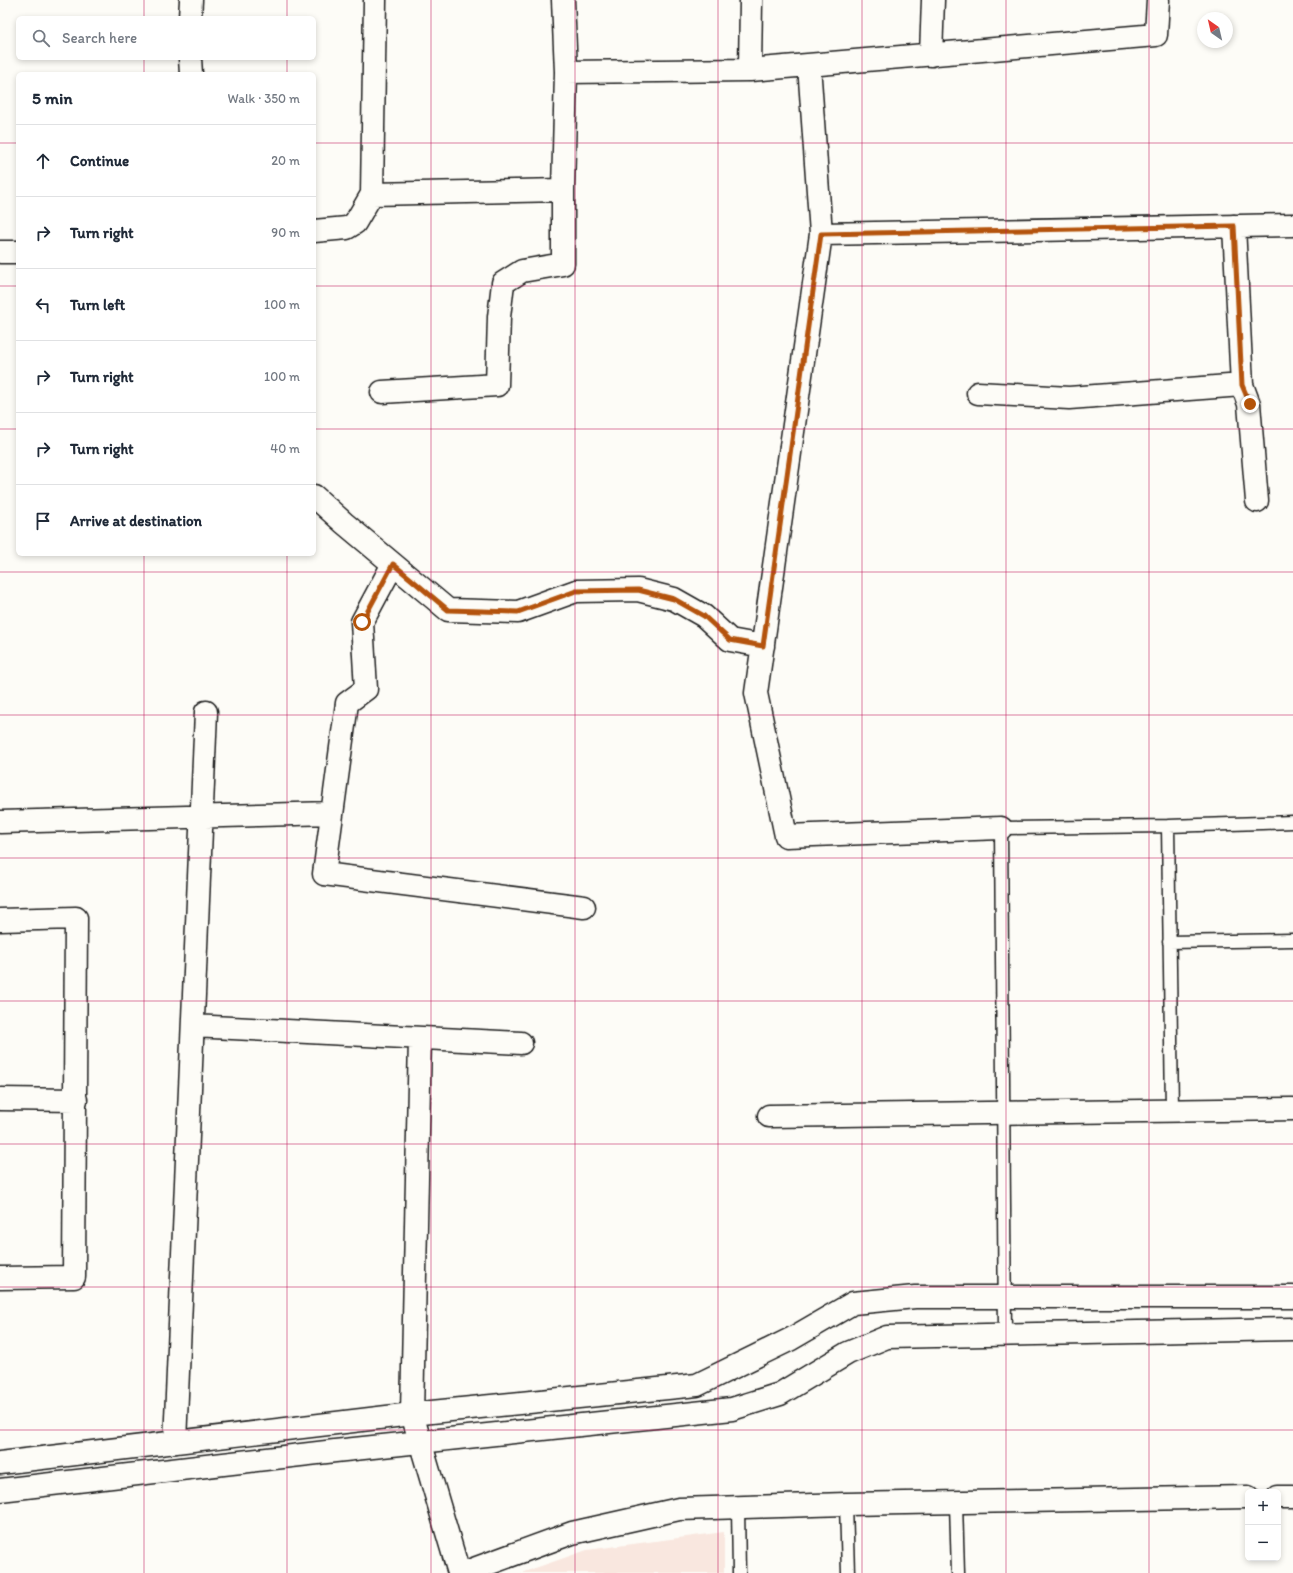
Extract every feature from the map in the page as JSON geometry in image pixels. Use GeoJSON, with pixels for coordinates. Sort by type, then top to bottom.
{"type":"FeatureCollection","features":[{"type":"Feature","properties":{"kind":"street"},"geometry":{"type":"LineString","coordinates":[[190,16],[191,0]]}},
{"type":"Feature","properties":{"kind":"street"},"geometry":{"type":"LineString","coordinates":[[316,232],[347,228],[355,223],[372,194],[375,0]]}},
{"type":"Feature","properties":{"kind":"street"},"geometry":{"type":"LineString","coordinates":[[382,392],[497,386],[499,317],[503,283],[522,272],[563,264],[566,72],[563,0]]}},
{"type":"Feature","properties":{"kind":"street"},"geometry":{"type":"LineString","coordinates":[[750,70],[751,0]]}},
{"type":"Feature","properties":{"kind":"street"},"geometry":{"type":"LineString","coordinates":[[931,55],[933,0]]}},
{"type":"Feature","properties":{"kind":"street"},"geometry":{"type":"LineString","coordinates":[[566,72],[750,70],[1156,35],[1158,0]]}},
{"type":"Feature","properties":{"kind":"street"},"geometry":{"type":"LineString","coordinates":[[190,60],[191,72]]}},
{"type":"Feature","properties":{"kind":"street"},"geometry":{"type":"LineString","coordinates":[[809,65],[821,234],[756,693],[786,836],[1001,828]]}},
{"type":"Feature","properties":{"kind":"street"},"geometry":{"type":"LineString","coordinates":[[372,194],[563,190]]}},
{"type":"Feature","properties":{"kind":"street"},"geometry":{"type":"LineString","coordinates":[[821,234],[1293,225]]}},
{"type":"Feature","properties":{"kind":"street"},"geometry":{"type":"LineString","coordinates":[[1234,226],[1242,385],[1250,404],[1257,501]]}},
{"type":"Feature","properties":{"kind":"street"},"geometry":{"type":"LineString","coordinates":[[0,252],[16,252]]}},
{"type":"Feature","properties":{"kind":"street"},"geometry":{"type":"LineString","coordinates":[[978,393],[1069,398],[1242,385]]}},
{"type":"Feature","properties":{"kind":"street"},"geometry":{"type":"LineString","coordinates":[[316,498],[448,610],[518,612],[576,591],[638,590],[674,599],[704,616],[730,640],[763,646]]}},
{"type":"Feature","properties":{"kind":"street"},"geometry":{"type":"LineString","coordinates":[[393,564],[362,622],[366,689],[347,703],[324,874],[584,906]]}},
{"type":"Feature","properties":{"kind":"street"},"geometry":{"type":"LineString","coordinates":[[175,1442],[203,816],[206,712]]}},
{"type":"Feature","properties":{"kind":"street"},"geometry":{"type":"LineString","coordinates":[[0,822],[332,813]]}},
{"type":"Feature","properties":{"kind":"street"},"geometry":{"type":"LineString","coordinates":[[0,920],[76,918],[74,1277],[0,1278]]}},
{"type":"Feature","properties":{"kind":"street"},"geometry":{"type":"LineString","coordinates":[[193,1026],[521,1043]]}},
{"type":"Feature","properties":{"kind":"street"},"geometry":{"type":"LineString","coordinates":[[420,1038],[412,1414],[459,1573]]}},
{"type":"Feature","properties":{"kind":"street"},"geometry":{"type":"LineString","coordinates":[[0,1099],[76,1100]]}},
{"type":"Feature","properties":{"kind":"street"},"geometry":{"type":"LineString","coordinates":[[769,1116],[1293,1109]]}},
{"type":"Feature","properties":{"kind":"street"},"geometry":{"type":"LineString","coordinates":[[0,1463],[412,1414],[697,1385],[791,1339],[853,1302],[915,1297],[1293,1297]]}},
{"type":"Feature","properties":{"kind":"street"},"geometry":{"type":"LineString","coordinates":[[0,1490],[420,1442],[732,1409],[780,1394],[848,1353],[887,1337],[1293,1329]]}},
{"type":"Feature","properties":{"kind":"street"},"geometry":{"type":"LineString","coordinates":[[463,1573],[572,1533],[679,1509],[846,1504],[1245,1497]]}},
{"type":"Feature","properties":{"kind":"street"},"geometry":{"type":"LineString","coordinates":[[1281,1497],[1293,1497]]}},
{"type":"Feature","properties":{"kind":"lane"},"geometry":{"type":"LineString","coordinates":[[1005,1334],[1001,828],[1168,826],[1293,822]]}},
{"type":"Feature","properties":{"kind":"lane"},"geometry":{"type":"LineString","coordinates":[[1168,826],[1172,1110]]}},
{"type":"Feature","properties":{"kind":"lane"},"geometry":{"type":"LineString","coordinates":[[1169,942],[1293,940]]}},
{"type":"Feature","properties":{"kind":"lane"},"geometry":{"type":"LineString","coordinates":[[956,1502],[958,1573]]}},
{"type":"Feature","properties":{"kind":"lane"},"geometry":{"type":"LineString","coordinates":[[846,1504],[848,1573]]}},
{"type":"Feature","properties":{"kind":"lane"},"geometry":{"type":"LineString","coordinates":[[738,1507],[738,1573]]}},
{"type":"Feature","properties":{"kind":"shaded area"},"geometry":{"type":"Polygon","coordinates":[[[724,1532],[724,1573],[521,1573],[587,1550],[724,1532]]]}},
{"type":"Feature","properties":{"kind":"route"},"geometry":{"type":"LineString","coordinates":[[362,622],[393,564],[448,610],[518,612],[576,591],[638,590],[674,599],[704,616],[730,640],[763,646],[821,234],[1234,226],[1242,385],[1250,404]]}}]}
